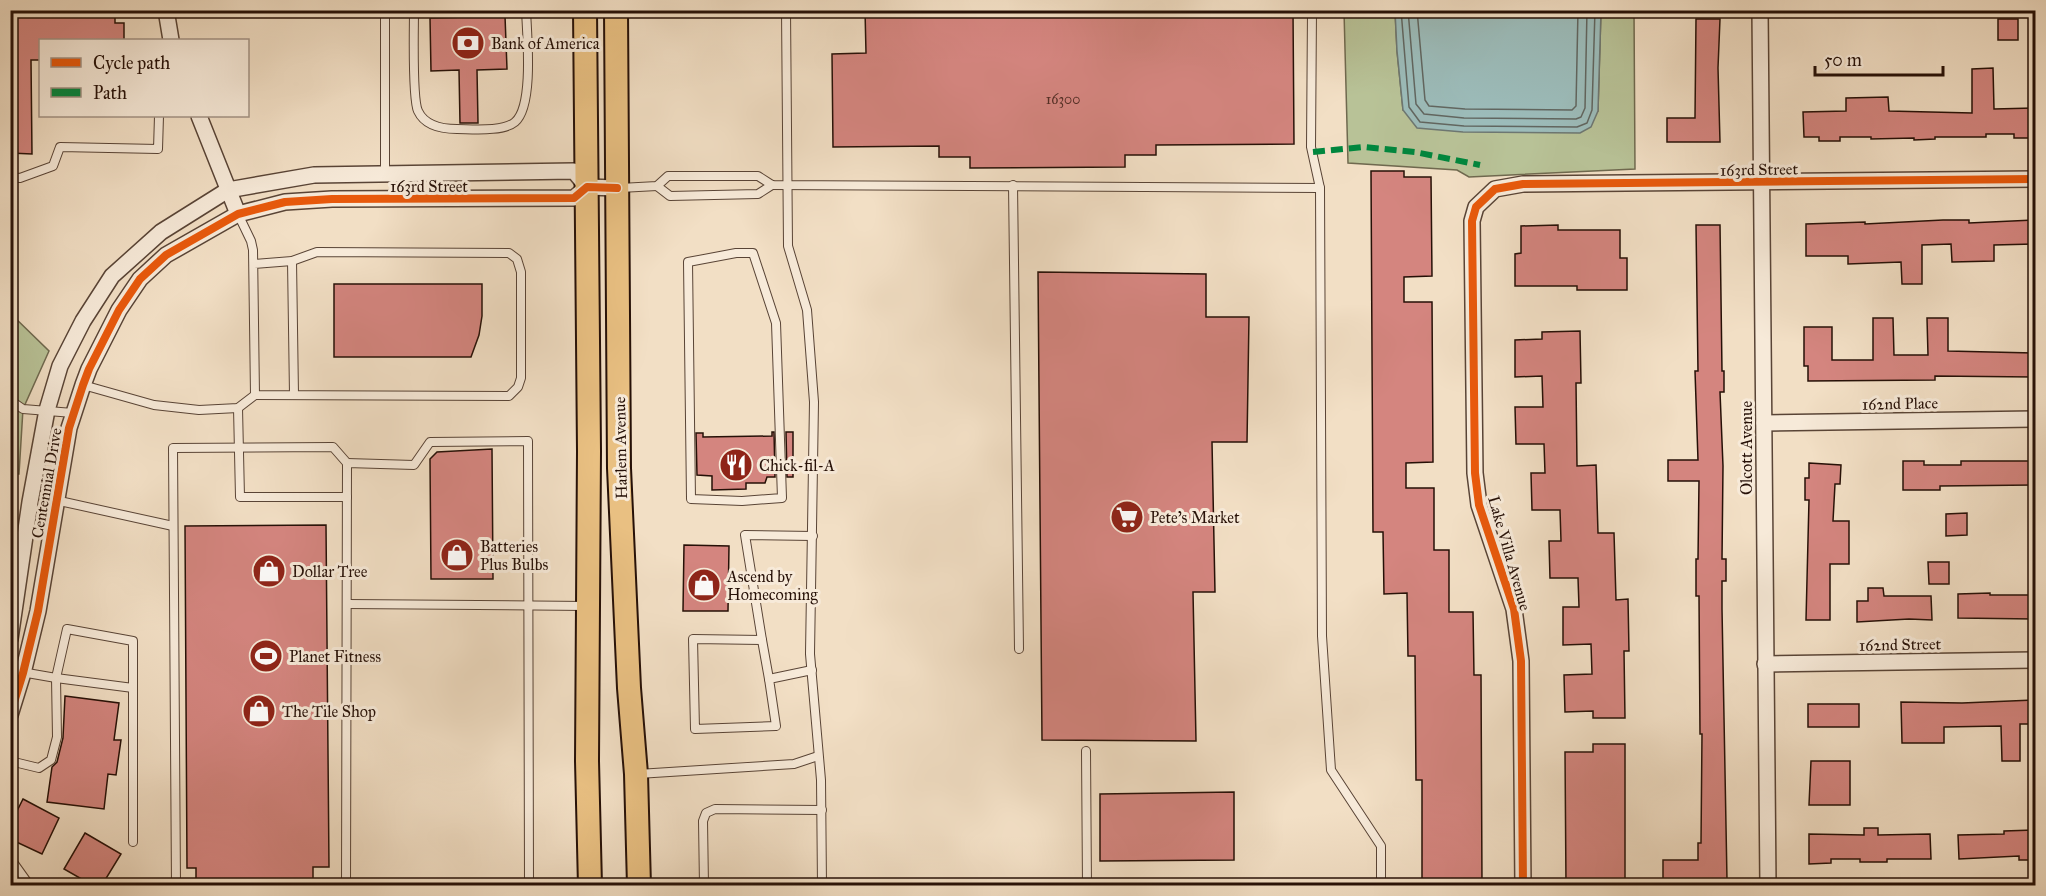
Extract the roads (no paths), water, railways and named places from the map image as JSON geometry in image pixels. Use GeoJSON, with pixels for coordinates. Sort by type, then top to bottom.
{"type":"FeatureCollection","features":[{"type":"Feature","properties":{"kind":"main road","name":"Harlem Avenue"},"geometry":{"type":"LineString","coordinates":[[585,10],[587,761],[590,885]]}},
{"type":"Feature","properties":{"kind":"main road","name":"Harlem Avenue"},"geometry":{"type":"LineString","coordinates":[[616,10],[619,468],[629,688],[636,774],[639,885]]}},
{"type":"Feature","properties":{"kind":"street"},"geometry":{"type":"LineString","coordinates":[[166,10],[171,39]]}},
{"type":"Feature","properties":{"kind":"street","name":"Olcott Avenue"},"geometry":{"type":"LineString","coordinates":[[1760,10],[1768,885]]}},
{"type":"Feature","properties":{"kind":"street"},"geometry":{"type":"LineString","coordinates":[[199,117],[237,214]]}},
{"type":"Feature","properties":{"kind":"street","name":"163rd Street"},"geometry":{"type":"LineString","coordinates":[[228,190],[314,175],[574,171],[587,187]]}},
{"type":"Feature","properties":{"kind":"street","name":"163rd Street"},"geometry":{"type":"LineString","coordinates":[[1485,197],[1495,189],[1524,184],[2036,179]]}},
{"type":"Feature","properties":{"kind":"street","name":"163rd Street"},"geometry":{"type":"LineString","coordinates":[[237,214],[285,202],[574,198],[587,187],[617,188]]}},
{"type":"Feature","properties":{"kind":"street","name":"Centennial Drive"},"geometry":{"type":"LineString","coordinates":[[10,639],[12,614],[47,410],[60,366],[83,321],[112,276],[161,232],[228,190]]}},
{"type":"Feature","properties":{"kind":"street","name":"Lake Villa Avenue"},"geometry":{"type":"LineString","coordinates":[[1485,197],[1476,207],[1472,221],[1475,473],[1479,505],[1514,609],[1521,661],[1523,885]]}},
{"type":"Feature","properties":{"kind":"street","name":"Centennial Drive"},"geometry":{"type":"LineString","coordinates":[[10,715],[17,671],[38,611],[55,500],[74,412],[89,369],[119,310],[140,279],[166,255],[237,214]]}},
{"type":"Feature","properties":{"kind":"street","name":"162nd Place"},"geometry":{"type":"LineString","coordinates":[[1764,423],[2036,419]]}},
{"type":"Feature","properties":{"kind":"street","name":"162nd Street"},"geometry":{"type":"LineString","coordinates":[[1765,664],[2036,660]]}},
{"type":"Feature","properties":{"kind":"lane"},"geometry":{"type":"LineString","coordinates":[[385,10],[385,174]]}},
{"type":"Feature","properties":{"kind":"lane"},"geometry":{"type":"LineString","coordinates":[[414,10],[418,111],[430,124],[443,129],[495,129],[514,123],[521,114],[528,93],[526,10]]}},
{"type":"Feature","properties":{"kind":"lane"},"geometry":{"type":"LineString","coordinates":[[786,10],[788,246],[807,310],[813,392],[812,670],[821,780],[822,885]]}},
{"type":"Feature","properties":{"kind":"lane"},"geometry":{"type":"LineString","coordinates":[[1311,10],[1311,147],[1320,188],[1322,636],[1331,770],[1381,846],[1381,885]]}},
{"type":"Feature","properties":{"kind":"lane"},"geometry":{"type":"LineString","coordinates":[[10,177],[20,178],[53,166],[60,147],[158,149],[159,117]]}},
{"type":"Feature","properties":{"kind":"lane"},"geometry":{"type":"LineString","coordinates":[[402,174],[402,199]]}},
{"type":"Feature","properties":{"kind":"lane"},"geometry":{"type":"LineString","coordinates":[[617,188],[657,186],[668,177],[758,176],[772,185]]}},
{"type":"Feature","properties":{"kind":"lane"},"geometry":{"type":"LineString","coordinates":[[657,186],[670,196],[758,194],[772,185],[1320,188]]}},
{"type":"Feature","properties":{"kind":"lane"},"geometry":{"type":"LineString","coordinates":[[1013,185],[1019,650]]}},
{"type":"Feature","properties":{"kind":"lane"},"geometry":{"type":"LineString","coordinates":[[237,214],[251,240],[254,264],[255,395]]}},
{"type":"Feature","properties":{"kind":"lane"},"geometry":{"type":"LineString","coordinates":[[83,385],[154,405],[199,411],[238,408],[255,395],[509,396],[518,387],[521,272],[517,259],[509,253],[317,252],[292,261],[254,264]]}},
{"type":"Feature","properties":{"kind":"lane"},"geometry":{"type":"LineString","coordinates":[[736,253],[753,253],[776,323],[780,403],[782,498],[742,501],[691,499],[688,262],[736,253]]}},
{"type":"Feature","properties":{"kind":"lane"},"geometry":{"type":"LineString","coordinates":[[292,261],[294,395]]}},
{"type":"Feature","properties":{"kind":"lane"},"geometry":{"type":"LineString","coordinates":[[10,400],[22,409],[74,412]]}},
{"type":"Feature","properties":{"kind":"lane"},"geometry":{"type":"LineString","coordinates":[[238,408],[240,497],[347,497]]}},
{"type":"Feature","properties":{"kind":"lane"},"geometry":{"type":"LineString","coordinates":[[347,464],[414,465],[430,442],[528,441],[529,885]]}},
{"type":"Feature","properties":{"kind":"lane"},"geometry":{"type":"LineString","coordinates":[[176,885],[173,448],[240,447],[333,447],[347,464],[346,885]]}},
{"type":"Feature","properties":{"kind":"lane"},"geometry":{"type":"LineString","coordinates":[[55,500],[173,526]]}},
{"type":"Feature","properties":{"kind":"lane"},"geometry":{"type":"LineString","coordinates":[[762,640],[693,639],[695,729],[776,726],[745,535],[813,536]]}},
{"type":"Feature","properties":{"kind":"lane"},"geometry":{"type":"LineString","coordinates":[[347,604],[588,606]]}},
{"type":"Feature","properties":{"kind":"lane"},"geometry":{"type":"LineString","coordinates":[[10,760],[39,768],[51,760],[57,737],[56,678],[67,629],[133,641],[133,842]]}},
{"type":"Feature","properties":{"kind":"lane"},"geometry":{"type":"LineString","coordinates":[[769,679],[812,670]]}},
{"type":"Feature","properties":{"kind":"lane"},"geometry":{"type":"LineString","coordinates":[[17,671],[134,688]]}},
{"type":"Feature","properties":{"kind":"lane"},"geometry":{"type":"LineString","coordinates":[[1086,751],[1087,885]]}},
{"type":"Feature","properties":{"kind":"lane"},"geometry":{"type":"LineString","coordinates":[[636,774],[794,764],[818,756]]}},
{"type":"Feature","properties":{"kind":"lane"},"geometry":{"type":"LineString","coordinates":[[704,885],[703,821],[706,813],[715,808],[822,810]]}},
{"type":"Feature","properties":{"kind":"lane"},"geometry":{"type":"LineString","coordinates":[[10,858],[30,885]]}},
{"type":"Feature","properties":{"kind":"water"},"geometry":{"type":"Polygon","coordinates":[[[1395,11],[1601,11],[1598,111],[1591,127],[1580,133],[1463,132],[1417,128],[1403,110],[1395,11]]]}},
{"type":"Feature","properties":{"kind":"place","name":"Bank of America"},"geometry":{"type":"Point","coordinates":[468,43]}},
{"type":"Feature","properties":{"kind":"place","name":"Chick-fil-A"},"geometry":{"type":"Point","coordinates":[736,465]}},
{"type":"Feature","properties":{"kind":"place","name":"Pete's Market"},"geometry":{"type":"Point","coordinates":[1127,517]}},
{"type":"Feature","properties":{"kind":"place","name":"Batteries Plus Bulbs"},"geometry":{"type":"Point","coordinates":[457,555]}},
{"type":"Feature","properties":{"kind":"place","name":"Dollar Tree"},"geometry":{"type":"Point","coordinates":[269,571]}},
{"type":"Feature","properties":{"kind":"place","name":"Ascend by Homecoming"},"geometry":{"type":"Point","coordinates":[704,585]}},
{"type":"Feature","properties":{"kind":"place","name":"Planet Fitness"},"geometry":{"type":"Point","coordinates":[266,656]}},
{"type":"Feature","properties":{"kind":"place","name":"The Tile Shop"},"geometry":{"type":"Point","coordinates":[259,711]}}]}
